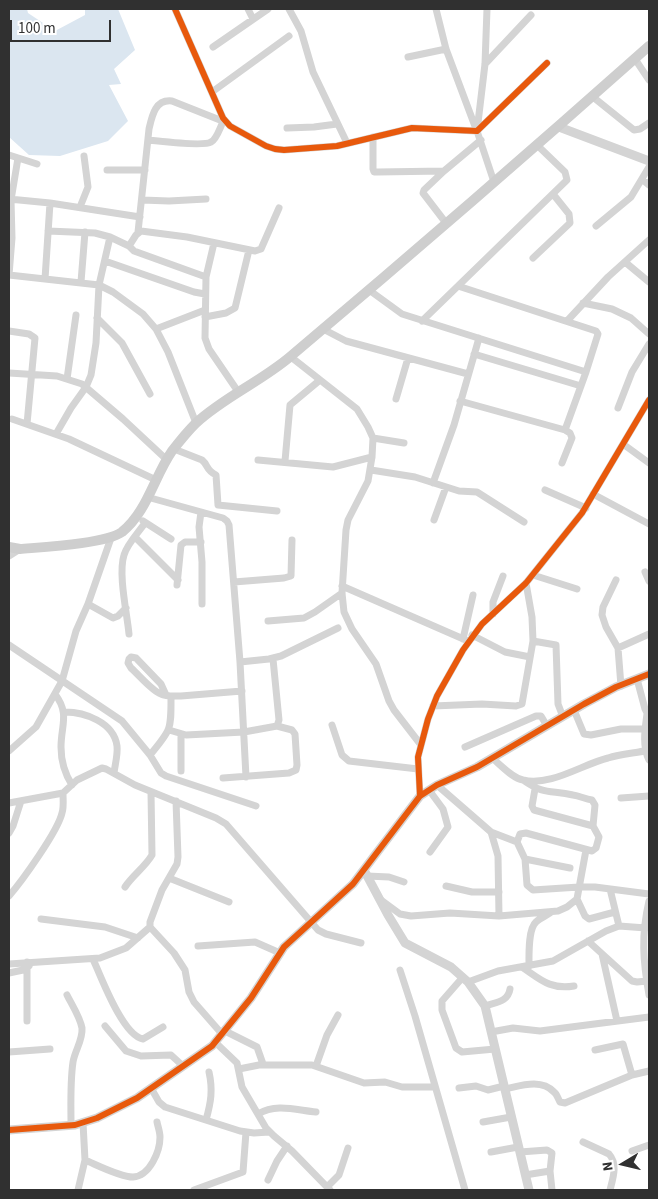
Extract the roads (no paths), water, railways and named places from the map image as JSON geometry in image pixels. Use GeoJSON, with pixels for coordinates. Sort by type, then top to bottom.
{"type":"FeatureCollection","features":[{"type":"Feature","properties":{"kind":"main road"},"geometry":{"type":"LineString","coordinates":[[9,547],[20,549],[111,538],[122,532],[137,516],[174,449],[196,423],[291,357],[559,127],[649,46]]}},
{"type":"Feature","properties":{"kind":"street"},"geometry":{"type":"LineString","coordinates":[[175,9],[225,122]]}},
{"type":"Feature","properties":{"kind":"street"},"geometry":{"type":"LineString","coordinates":[[248,9],[253,19]]}},
{"type":"Feature","properties":{"kind":"street"},"geometry":{"type":"LineString","coordinates":[[213,47],[268,9]]}},
{"type":"Feature","properties":{"kind":"street"},"geometry":{"type":"LineString","coordinates":[[289,9],[301,31],[313,72],[347,143]]}},
{"type":"Feature","properties":{"kind":"street"},"geometry":{"type":"LineString","coordinates":[[436,9],[446,49],[481,140],[494,182]]}},
{"type":"Feature","properties":{"kind":"street"},"geometry":{"type":"LineString","coordinates":[[477,132],[485,64],[487,9]]}},
{"type":"Feature","properties":{"kind":"street"},"geometry":{"type":"LineString","coordinates":[[485,64],[531,15]]}},
{"type":"Feature","properties":{"kind":"street"},"geometry":{"type":"LineString","coordinates":[[212,92],[289,36]]}},
{"type":"Feature","properties":{"kind":"street"},"geometry":{"type":"LineString","coordinates":[[408,57],[446,49]]}},
{"type":"Feature","properties":{"kind":"street"},"geometry":{"type":"LineString","coordinates":[[634,59],[649,80]]}},
{"type":"Feature","properties":{"kind":"street"},"geometry":{"type":"LineString","coordinates":[[129,246],[138,232],[152,114],[159,104],[164,101],[172,101],[225,122],[266,146],[275,149],[294,150],[347,143],[412,128],[477,132],[547,63]]}},
{"type":"Feature","properties":{"kind":"street"},"geometry":{"type":"LineString","coordinates":[[593,97],[634,130],[640,129],[649,123]]}},
{"type":"Feature","properties":{"kind":"street"},"geometry":{"type":"LineString","coordinates":[[148,140],[176,143],[208,143],[214,138],[225,122]]}},
{"type":"Feature","properties":{"kind":"street"},"geometry":{"type":"LineString","coordinates":[[287,128],[337,124]]}},
{"type":"Feature","properties":{"kind":"street"},"geometry":{"type":"LineString","coordinates":[[559,127],[649,161]]}},
{"type":"Feature","properties":{"kind":"street"},"geometry":{"type":"LineString","coordinates":[[373,137],[374,172],[444,171]]}},
{"type":"Feature","properties":{"kind":"street"},"geometry":{"type":"LineString","coordinates":[[446,223],[423,193],[424,190],[481,140]]}},
{"type":"Feature","properties":{"kind":"street"},"geometry":{"type":"LineString","coordinates":[[422,321],[567,180],[565,172],[537,145]]}},
{"type":"Feature","properties":{"kind":"street"},"geometry":{"type":"LineString","coordinates":[[9,155],[37,164]]}},
{"type":"Feature","properties":{"kind":"street"},"geometry":{"type":"LineString","coordinates":[[80,207],[88,187],[84,156]]}},
{"type":"Feature","properties":{"kind":"street"},"geometry":{"type":"LineString","coordinates":[[18,158],[10,200],[12,238],[9,275],[99,285],[113,292],[143,314],[156,329],[173,364],[196,423]]}},
{"type":"Feature","properties":{"kind":"street"},"geometry":{"type":"LineString","coordinates":[[596,226],[631,197],[649,167]]}},
{"type":"Feature","properties":{"kind":"street"},"geometry":{"type":"LineString","coordinates":[[107,170],[145,170]]}},
{"type":"Feature","properties":{"kind":"street"},"geometry":{"type":"LineString","coordinates":[[642,179],[649,185]]}},
{"type":"Feature","properties":{"kind":"street"},"geometry":{"type":"LineString","coordinates":[[532,258],[570,223],[569,214],[553,194]]}},
{"type":"Feature","properties":{"kind":"street"},"geometry":{"type":"LineString","coordinates":[[142,200],[206,199]]}},
{"type":"Feature","properties":{"kind":"street"},"geometry":{"type":"LineString","coordinates":[[10,200],[50,203],[140,217]]}},
{"type":"Feature","properties":{"kind":"street"},"geometry":{"type":"LineString","coordinates":[[45,279],[50,203]]}},
{"type":"Feature","properties":{"kind":"street"},"geometry":{"type":"LineString","coordinates":[[138,232],[179,236],[255,252],[261,249],[279,208]]}},
{"type":"Feature","properties":{"kind":"street"},"geometry":{"type":"LineString","coordinates":[[48,231],[85,232],[110,237],[129,246],[134,251],[206,277]]}},
{"type":"Feature","properties":{"kind":"street"},"geometry":{"type":"LineString","coordinates":[[81,282],[85,232]]}},
{"type":"Feature","properties":{"kind":"street"},"geometry":{"type":"LineString","coordinates":[[56,434],[86,387],[92,372],[96,343],[99,285],[110,237]]}},
{"type":"Feature","properties":{"kind":"street"},"geometry":{"type":"LineString","coordinates":[[567,320],[649,240]]}},
{"type":"Feature","properties":{"kind":"street"},"geometry":{"type":"LineString","coordinates":[[214,243],[206,277],[204,313],[206,343],[239,393]]}},
{"type":"Feature","properties":{"kind":"street"},"geometry":{"type":"LineString","coordinates":[[156,329],[204,313],[226,314],[235,308],[250,250]]}},
{"type":"Feature","properties":{"kind":"street"},"geometry":{"type":"LineString","coordinates":[[104,261],[194,292],[205,294]]}},
{"type":"Feature","properties":{"kind":"street"},"geometry":{"type":"LineString","coordinates":[[625,262],[649,282]]}},
{"type":"Feature","properties":{"kind":"street"},"geometry":{"type":"LineString","coordinates":[[458,286],[596,330],[598,334],[565,430]]}},
{"type":"Feature","properties":{"kind":"street"},"geometry":{"type":"LineString","coordinates":[[369,290],[402,314],[586,372]]}},
{"type":"Feature","properties":{"kind":"street"},"geometry":{"type":"LineString","coordinates":[[584,303],[612,309],[631,318],[649,334]]}},
{"type":"Feature","properties":{"kind":"street"},"geometry":{"type":"LineString","coordinates":[[67,379],[76,315]]}},
{"type":"Feature","properties":{"kind":"street"},"geometry":{"type":"LineString","coordinates":[[97,318],[122,343],[150,394]]}},
{"type":"Feature","properties":{"kind":"street"},"geometry":{"type":"LineString","coordinates":[[323,329],[346,341],[468,374]]}},
{"type":"Feature","properties":{"kind":"street"},"geometry":{"type":"LineString","coordinates":[[9,331],[29,334],[35,338],[27,424]]}},
{"type":"Feature","properties":{"kind":"street"},"geometry":{"type":"LineString","coordinates":[[433,483],[454,425],[479,338]]}},
{"type":"Feature","properties":{"kind":"street"},"geometry":{"type":"LineString","coordinates":[[618,408],[632,372],[649,344]]}},
{"type":"Feature","properties":{"kind":"street"},"geometry":{"type":"LineString","coordinates":[[474,354],[581,386]]}},
{"type":"Feature","properties":{"kind":"street"},"geometry":{"type":"LineString","coordinates":[[291,357],[357,409],[373,438],[371,470],[364,489],[348,520],[342,589],[344,612],[348,622],[376,664],[389,701],[421,745]]}},
{"type":"Feature","properties":{"kind":"street"},"geometry":{"type":"LineString","coordinates":[[396,399],[408,358]]}},
{"type":"Feature","properties":{"kind":"street"},"geometry":{"type":"LineString","coordinates":[[9,373],[67,379],[86,387],[167,460]]}},
{"type":"Feature","properties":{"kind":"street"},"geometry":{"type":"LineString","coordinates":[[285,461],[290,405],[320,380]]}},
{"type":"Feature","properties":{"kind":"street"},"geometry":{"type":"LineString","coordinates":[[460,401],[570,433],[572,438],[562,463]]}},
{"type":"Feature","properties":{"kind":"street"},"geometry":{"type":"LineString","coordinates":[[420,796],[418,757],[421,745],[433,706],[468,638],[526,583],[586,508],[648,402]]}},
{"type":"Feature","properties":{"kind":"street"},"geometry":{"type":"LineString","coordinates":[[12,419],[70,439],[156,480]]}},
{"type":"Feature","properties":{"kind":"street"},"geometry":{"type":"LineString","coordinates":[[373,438],[404,443]]}},
{"type":"Feature","properties":{"kind":"street"},"geometry":{"type":"LineString","coordinates":[[623,444],[649,463]]}},
{"type":"Feature","properties":{"kind":"street"},"geometry":{"type":"LineString","coordinates":[[174,449],[202,460],[206,463],[208,470],[216,475],[218,505],[277,511]]}},
{"type":"Feature","properties":{"kind":"street"},"geometry":{"type":"LineString","coordinates":[[258,460],[339,467],[372,457]]}},
{"type":"Feature","properties":{"kind":"street"},"geometry":{"type":"LineString","coordinates":[[371,470],[415,477],[460,491],[477,492],[524,522]]}},
{"type":"Feature","properties":{"kind":"street"},"geometry":{"type":"LineString","coordinates":[[434,520],[446,487]]}},
{"type":"Feature","properties":{"kind":"street"},"geometry":{"type":"LineString","coordinates":[[545,490],[586,508]]}},
{"type":"Feature","properties":{"kind":"street"},"geometry":{"type":"LineString","coordinates":[[594,494],[649,524]]}},
{"type":"Feature","properties":{"kind":"street"},"geometry":{"type":"LineString","coordinates":[[147,497],[223,518],[229,526],[242,691],[246,777]]}},
{"type":"Feature","properties":{"kind":"street"},"geometry":{"type":"LineString","coordinates":[[201,512],[202,604]]}},
{"type":"Feature","properties":{"kind":"street"},"geometry":{"type":"LineString","coordinates":[[137,516],[171,539]]}},
{"type":"Feature","properties":{"kind":"street"},"geometry":{"type":"LineString","coordinates":[[129,634],[122,575],[123,560],[126,551],[146,523]]}},
{"type":"Feature","properties":{"kind":"street"},"geometry":{"type":"LineString","coordinates":[[135,537],[177,582],[181,545],[185,542],[201,542]]}},
{"type":"Feature","properties":{"kind":"street"},"geometry":{"type":"LineString","coordinates":[[9,751],[36,727],[62,681],[76,631],[88,604],[111,538]]}},
{"type":"Feature","properties":{"kind":"street"},"geometry":{"type":"LineString","coordinates":[[234,582],[291,576],[292,540]]}},
{"type":"Feature","properties":{"kind":"street"},"geometry":{"type":"LineString","coordinates":[[9,556],[20,549]]}},
{"type":"Feature","properties":{"kind":"street"},"geometry":{"type":"LineString","coordinates":[[645,572],[649,581]]}},
{"type":"Feature","properties":{"kind":"street"},"geometry":{"type":"LineString","coordinates":[[533,575],[577,589]]}},
{"type":"Feature","properties":{"kind":"street"},"geometry":{"type":"LineString","coordinates":[[493,614],[493,602],[503,576]]}},
{"type":"Feature","properties":{"kind":"street"},"geometry":{"type":"LineString","coordinates":[[616,580],[603,607],[602,615],[606,627],[618,648],[621,686]]}},
{"type":"Feature","properties":{"kind":"street"},"geometry":{"type":"LineString","coordinates":[[433,706],[520,705],[523,701],[533,641],[532,618],[526,583]]}},
{"type":"Feature","properties":{"kind":"street"},"geometry":{"type":"LineString","coordinates":[[268,621],[304,618],[315,612],[342,589]]}},
{"type":"Feature","properties":{"kind":"street"},"geometry":{"type":"LineString","coordinates":[[342,589],[506,652],[530,657]]}},
{"type":"Feature","properties":{"kind":"street"},"geometry":{"type":"LineString","coordinates":[[468,638],[473,595]]}},
{"type":"Feature","properties":{"kind":"street"},"geometry":{"type":"LineString","coordinates":[[88,604],[113,618],[126,608]]}},
{"type":"Feature","properties":{"kind":"street"},"geometry":{"type":"LineString","coordinates":[[240,662],[273,658],[338,628]]}},
{"type":"Feature","properties":{"kind":"street"},"geometry":{"type":"LineString","coordinates":[[618,648],[649,634]]}},
{"type":"Feature","properties":{"kind":"street"},"geometry":{"type":"LineString","coordinates":[[533,641],[556,645],[558,704],[563,716]]}},
{"type":"Feature","properties":{"kind":"street"},"geometry":{"type":"LineString","coordinates":[[9,645],[122,721],[150,755],[161,773],[256,806]]}},
{"type":"Feature","properties":{"kind":"street"},"geometry":{"type":"LineString","coordinates":[[150,755],[171,727],[168,695],[161,684],[136,658],[131,657],[128,663],[131,668],[157,692],[168,695],[242,691]]}},
{"type":"Feature","properties":{"kind":"street"},"geometry":{"type":"LineString","coordinates":[[273,658],[279,720],[277,726]]}},
{"type":"Feature","properties":{"kind":"street"},"geometry":{"type":"LineString","coordinates":[[9,1130],[84,1123],[137,1098],[183,1066],[215,1042],[223,1033],[251,998],[290,940],[366,873],[420,796],[477,767],[574,710],[649,674]]}},
{"type":"Feature","properties":{"kind":"street"},"geometry":{"type":"LineString","coordinates":[[637,679],[648,716],[645,729],[649,760]]}},
{"type":"Feature","properties":{"kind":"street"},"geometry":{"type":"LineString","coordinates":[[55,694],[64,712],[61,748],[66,775],[72,785]]}},
{"type":"Feature","properties":{"kind":"street"},"geometry":{"type":"LineString","coordinates":[[574,710],[584,734],[591,735],[621,729],[645,729]]}},
{"type":"Feature","properties":{"kind":"street"},"geometry":{"type":"LineString","coordinates":[[64,712],[79,712],[99,721],[113,733],[117,746],[114,773]]}},
{"type":"Feature","properties":{"kind":"street"},"geometry":{"type":"LineString","coordinates":[[465,747],[536,716],[540,716],[547,726]]}},
{"type":"Feature","properties":{"kind":"street"},"geometry":{"type":"LineString","coordinates":[[332,725],[342,755],[349,761],[418,769]]}},
{"type":"Feature","properties":{"kind":"street"},"geometry":{"type":"LineString","coordinates":[[169,730],[181,734],[244,732],[277,726],[292,730],[295,734],[296,770],[289,773],[223,778]]}},
{"type":"Feature","properties":{"kind":"street"},"geometry":{"type":"LineString","coordinates":[[181,734],[181,771]]}},
{"type":"Feature","properties":{"kind":"street"},"geometry":{"type":"LineString","coordinates":[[523,780],[538,781],[561,776],[610,757],[648,751]]}},
{"type":"Feature","properties":{"kind":"street"},"geometry":{"type":"LineString","coordinates":[[492,758],[535,789],[592,800],[595,805],[593,826],[598,840],[594,850],[586,850],[526,833],[518,836],[517,842],[525,860],[527,886],[530,889],[579,887],[649,894]]}},
{"type":"Feature","properties":{"kind":"street"},"geometry":{"type":"LineString","coordinates":[[9,803],[63,793],[77,780],[102,768],[135,785],[216,818],[226,824],[321,933],[361,943]]}},
{"type":"Feature","properties":{"kind":"street"},"geometry":{"type":"LineString","coordinates":[[433,788],[491,832],[517,842]]}},
{"type":"Feature","properties":{"kind":"street"},"geometry":{"type":"LineString","coordinates":[[430,852],[448,827],[443,809],[433,788]]}},
{"type":"Feature","properties":{"kind":"street"},"geometry":{"type":"LineString","coordinates":[[535,789],[532,806],[534,810],[593,826]]}},
{"type":"Feature","properties":{"kind":"street"},"geometry":{"type":"LineString","coordinates":[[125,888],[152,855],[151,792]]}},
{"type":"Feature","properties":{"kind":"street"},"geometry":{"type":"LineString","coordinates":[[9,896],[37,857],[60,820],[63,811],[63,793]]}},
{"type":"Feature","properties":{"kind":"street"},"geometry":{"type":"LineString","coordinates":[[621,798],[649,796]]}},
{"type":"Feature","properties":{"kind":"street"},"geometry":{"type":"LineString","coordinates":[[9,832],[13,826],[21,801]]}},
{"type":"Feature","properties":{"kind":"street"},"geometry":{"type":"LineString","coordinates":[[9,964],[93,959],[113,954],[126,948],[150,927],[150,922],[162,890],[177,864],[176,801]]}},
{"type":"Feature","properties":{"kind":"street"},"geometry":{"type":"LineString","coordinates":[[491,832],[498,856],[499,916]]}},
{"type":"Feature","properties":{"kind":"street"},"geometry":{"type":"LineString","coordinates":[[586,850],[577,899],[585,916],[589,919],[616,912]]}},
{"type":"Feature","properties":{"kind":"street"},"geometry":{"type":"LineString","coordinates":[[525,860],[570,868]]}},
{"type":"Feature","properties":{"kind":"street"},"geometry":{"type":"LineString","coordinates":[[366,873],[404,882]]}},
{"type":"Feature","properties":{"kind":"street"},"geometry":{"type":"LineString","coordinates":[[366,873],[405,943],[446,963],[466,980],[485,1006],[529,1190]]}},
{"type":"Feature","properties":{"kind":"street"},"geometry":{"type":"LineString","coordinates":[[169,878],[228,902]]}},
{"type":"Feature","properties":{"kind":"street"},"geometry":{"type":"LineString","coordinates":[[446,886],[480,892],[499,892]]}},
{"type":"Feature","properties":{"kind":"street"},"geometry":{"type":"LineString","coordinates":[[610,889],[619,926]]}},
{"type":"Feature","properties":{"kind":"street"},"geometry":{"type":"LineString","coordinates":[[525,966],[531,932],[536,921],[552,912],[567,907],[577,899]]}},
{"type":"Feature","properties":{"kind":"street"},"geometry":{"type":"LineString","coordinates":[[380,900],[405,916],[450,913],[499,916],[552,912]]}},
{"type":"Feature","properties":{"kind":"street"},"geometry":{"type":"LineString","coordinates":[[649,901],[643,949],[649,995]]}},
{"type":"Feature","properties":{"kind":"street"},"geometry":{"type":"LineString","coordinates":[[41,918],[106,927],[138,938]]}},
{"type":"Feature","properties":{"kind":"street"},"geometry":{"type":"LineString","coordinates":[[495,1049],[462,1052],[456,1048],[442,1010],[442,1001],[466,980],[498,971],[553,961],[606,931],[619,926],[646,928]]}},
{"type":"Feature","properties":{"kind":"street"},"geometry":{"type":"LineString","coordinates":[[150,927],[174,953],[185,970],[189,992],[194,1002],[223,1033],[258,1047],[263,1064]]}},
{"type":"Feature","properties":{"kind":"street"},"geometry":{"type":"LineString","coordinates":[[588,941],[632,981],[646,981]]}},
{"type":"Feature","properties":{"kind":"street"},"geometry":{"type":"LineString","coordinates":[[198,946],[255,942],[280,953]]}},
{"type":"Feature","properties":{"kind":"street"},"geometry":{"type":"LineString","coordinates":[[602,954],[617,1021]]}},
{"type":"Feature","properties":{"kind":"street"},"geometry":{"type":"LineString","coordinates":[[93,959],[116,1010],[136,1037],[143,1039],[163,1027]]}},
{"type":"Feature","properties":{"kind":"street"},"geometry":{"type":"LineString","coordinates":[[9,973],[29,964]]}},
{"type":"Feature","properties":{"kind":"street"},"geometry":{"type":"LineString","coordinates":[[27,1021],[29,964]]}},
{"type":"Feature","properties":{"kind":"street"},"geometry":{"type":"LineString","coordinates":[[525,966],[550,985],[562,988],[574,986]]}},
{"type":"Feature","properties":{"kind":"street"},"geometry":{"type":"LineString","coordinates":[[400,970],[465,1190]]}},
{"type":"Feature","properties":{"kind":"street"},"geometry":{"type":"LineString","coordinates":[[485,1006],[504,1000],[509,995],[510,989]]}},
{"type":"Feature","properties":{"kind":"street"},"geometry":{"type":"LineString","coordinates":[[67,995],[82,1029],[81,1039],[73,1060],[71,1125]]}},
{"type":"Feature","properties":{"kind":"street"},"geometry":{"type":"LineString","coordinates":[[316,1066],[327,1035],[338,1015]]}},
{"type":"Feature","properties":{"kind":"street"},"geometry":{"type":"LineString","coordinates":[[491,1032],[513,1028],[540,1031],[649,1017]]}},
{"type":"Feature","properties":{"kind":"street"},"geometry":{"type":"LineString","coordinates":[[105,1026],[126,1051],[141,1056],[171,1055],[183,1066]]}},
{"type":"Feature","properties":{"kind":"street"},"geometry":{"type":"LineString","coordinates":[[215,1042],[235,1060],[239,1069],[242,1087],[269,1132],[287,1146],[328,1189],[340,1175],[348,1148]]}},
{"type":"Feature","properties":{"kind":"street"},"geometry":{"type":"LineString","coordinates":[[595,1050],[623,1044],[632,1075]]}},
{"type":"Feature","properties":{"kind":"street"},"geometry":{"type":"LineString","coordinates":[[9,1052],[50,1049]]}},
{"type":"Feature","properties":{"kind":"street"},"geometry":{"type":"LineString","coordinates":[[239,1069],[263,1064],[316,1066],[364,1083],[385,1082],[402,1087],[435,1087]]}},
{"type":"Feature","properties":{"kind":"street"},"geometry":{"type":"LineString","coordinates":[[459,1088],[476,1086],[488,1090],[535,1083],[550,1088],[560,1102],[565,1103],[632,1075],[649,1071]]}},
{"type":"Feature","properties":{"kind":"street"},"geometry":{"type":"LineString","coordinates":[[206,1120],[212,1098],[212,1084],[209,1072]]}},
{"type":"Feature","properties":{"kind":"street"},"geometry":{"type":"LineString","coordinates":[[151,1088],[159,1102],[165,1107],[246,1132],[269,1132]]}},
{"type":"Feature","properties":{"kind":"street"},"geometry":{"type":"LineString","coordinates":[[258,1114],[266,1109],[277,1107],[316,1112]]}},
{"type":"Feature","properties":{"kind":"street"},"geometry":{"type":"LineString","coordinates":[[483,1122],[511,1117]]}},
{"type":"Feature","properties":{"kind":"street"},"geometry":{"type":"LineString","coordinates":[[85,1160],[128,1176],[136,1177],[150,1166],[156,1154],[160,1138],[157,1122]]}},
{"type":"Feature","properties":{"kind":"street"},"geometry":{"type":"LineString","coordinates":[[78,1190],[85,1160],[84,1123]]}},
{"type":"Feature","properties":{"kind":"street"},"geometry":{"type":"LineString","coordinates":[[194,1190],[242,1172],[246,1132]]}},
{"type":"Feature","properties":{"kind":"street"},"geometry":{"type":"LineString","coordinates":[[583,1142],[612,1157],[614,1172],[610,1190]]}},
{"type":"Feature","properties":{"kind":"street"},"geometry":{"type":"LineString","coordinates":[[632,1150],[649,1145]]}},
{"type":"Feature","properties":{"kind":"street"},"geometry":{"type":"LineString","coordinates":[[268,1180],[287,1146]]}},
{"type":"Feature","properties":{"kind":"street"},"geometry":{"type":"LineString","coordinates":[[491,1152],[519,1149],[550,1151],[552,1156],[550,1171],[552,1190]]}},
{"type":"Feature","properties":{"kind":"street"},"geometry":{"type":"LineString","coordinates":[[525,1176],[550,1171]]}}]}
